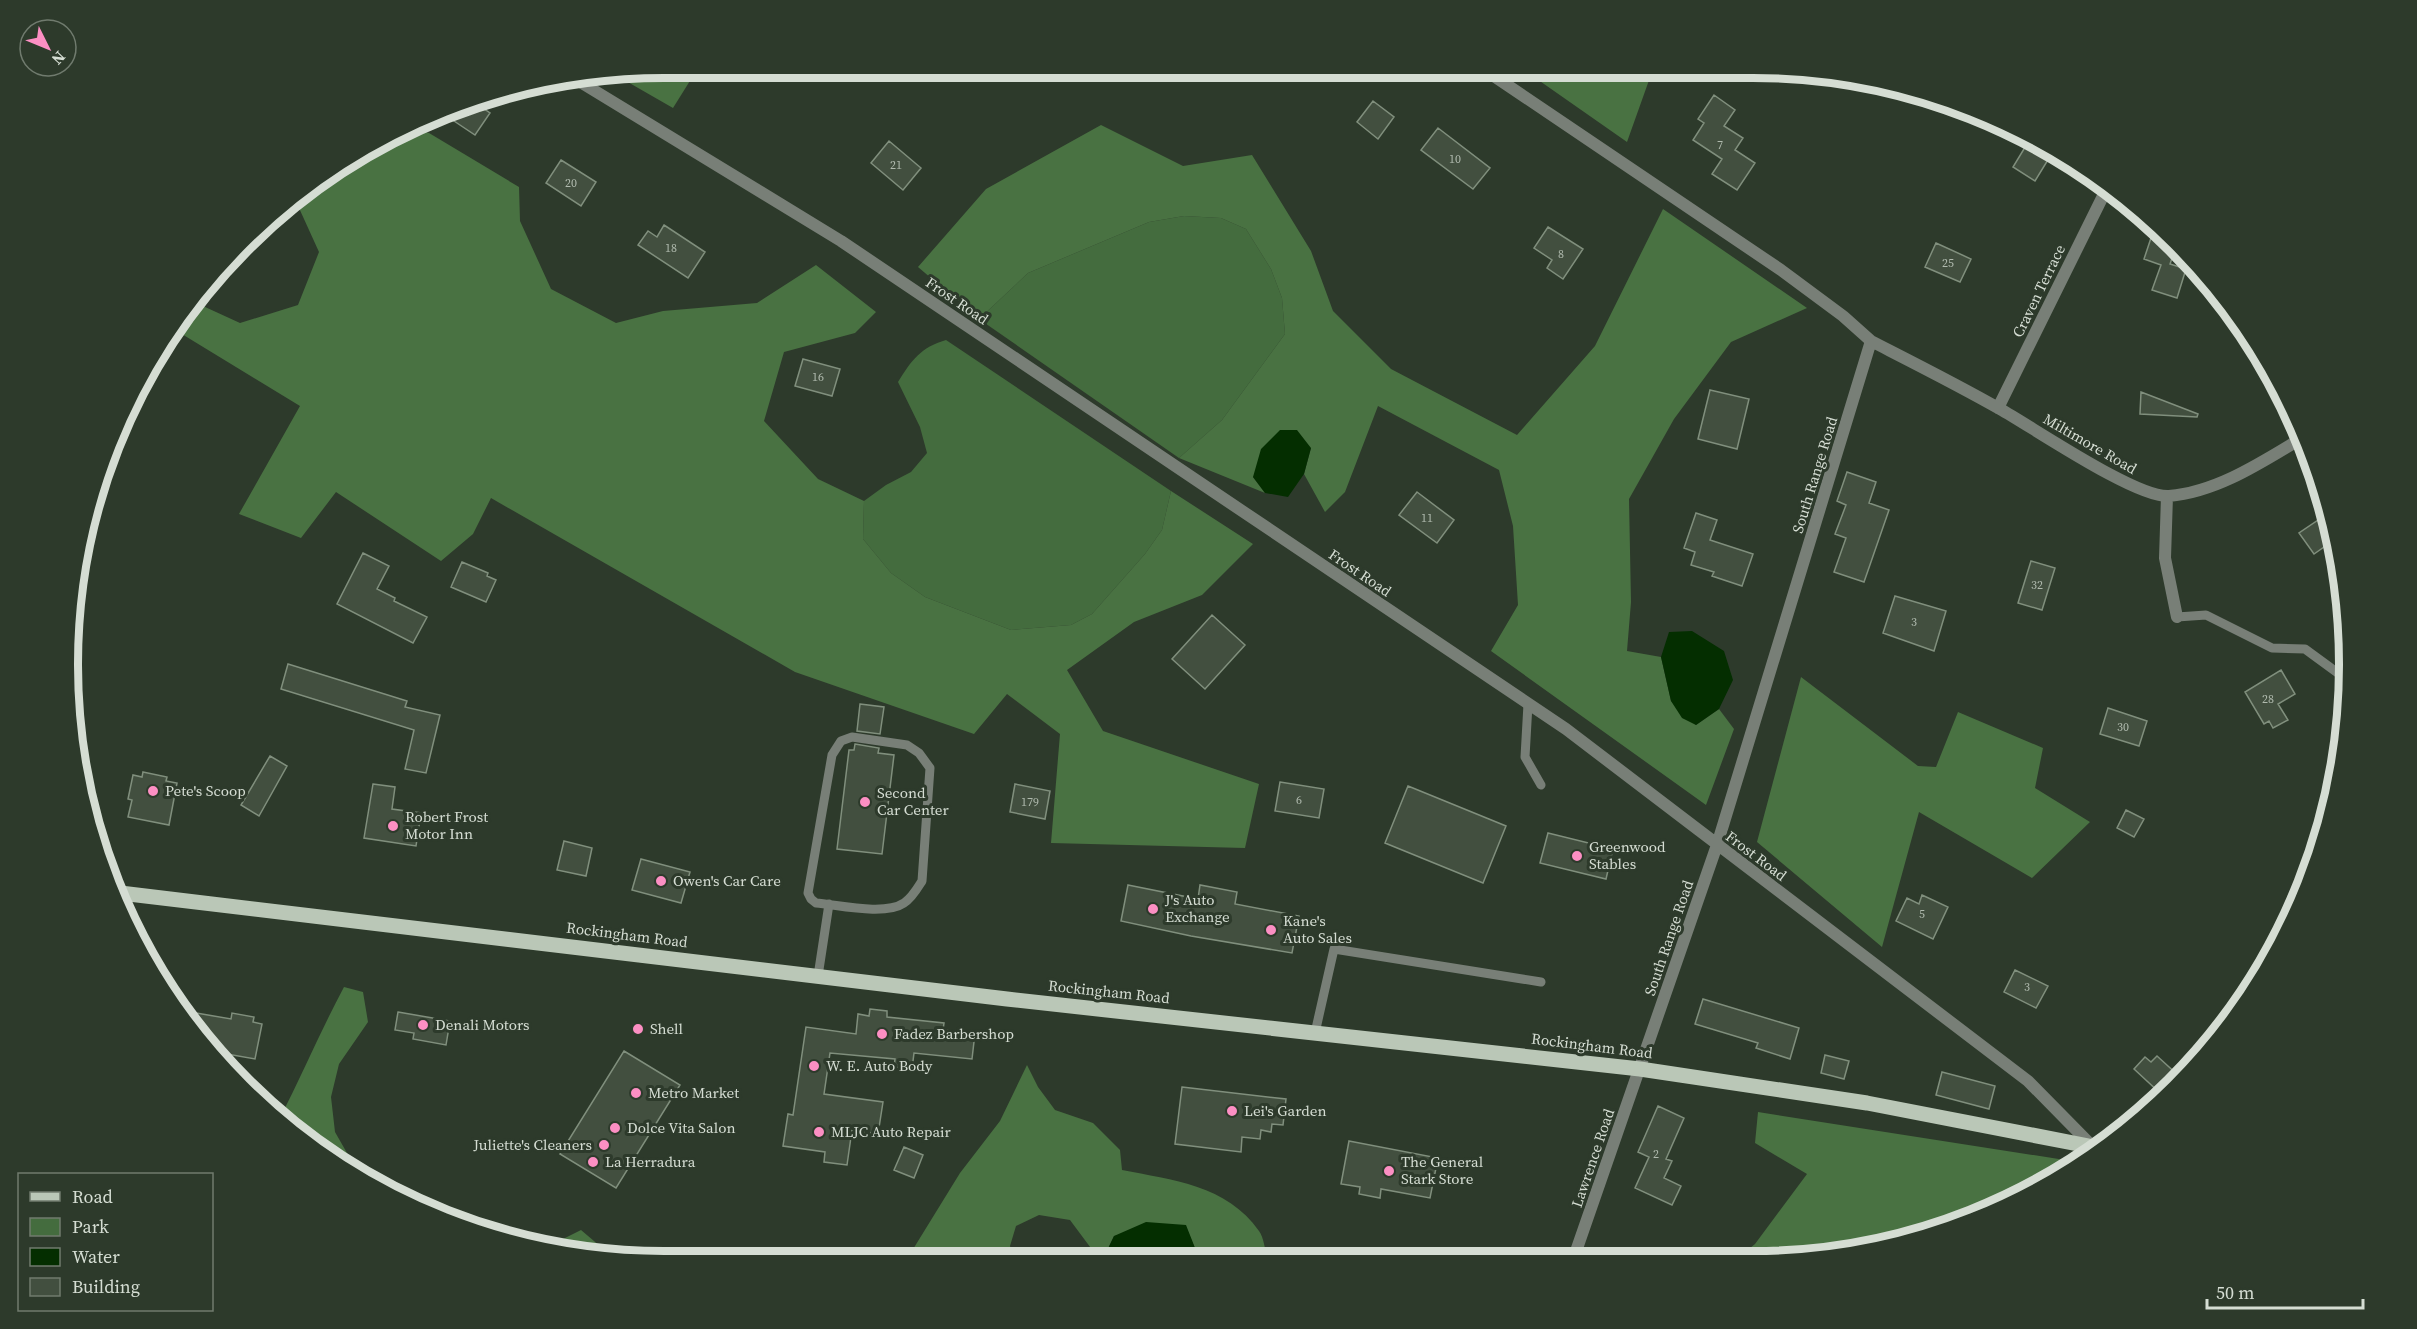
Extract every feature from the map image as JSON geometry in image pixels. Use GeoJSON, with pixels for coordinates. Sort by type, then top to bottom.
{"type":"FeatureCollection","features":[{"type":"Feature","properties":{"kind":"main road","name":"Rockingham Road"},"geometry":{"type":"LineString","coordinates":[[125,894],[818,976],[1640,1069],[1867,1103],[2087,1146]]}},
{"type":"Feature","properties":{"kind":"street"},"geometry":{"type":"LineString","coordinates":[[1497,78],[1781,270],[1843,316],[1871,341]]}},
{"type":"Feature","properties":{"kind":"street","name":"Frost Road"},"geometry":{"type":"LineString","coordinates":[[583,84],[841,241],[1566,729],[2028,1081],[2091,1143]]}},
{"type":"Feature","properties":{"kind":"street","name":"Craven Terrace"},"geometry":{"type":"LineString","coordinates":[[1998,408],[2104,195]]}},
{"type":"Feature","properties":{"kind":"street","name":"Miltimore Road"},"geometry":{"type":"LineString","coordinates":[[1871,341],[1998,408],[2115,477],[2146,492],[2167,496],[2214,485],[2295,442]]}},
{"type":"Feature","properties":{"kind":"street","name":"South Range Road"},"geometry":{"type":"LineString","coordinates":[[1640,1069],[1718,845],[1871,341]]}},
{"type":"Feature","properties":{"kind":"street"},"geometry":{"type":"LineString","coordinates":[[2167,496],[2164,558],[2177,617]]}},
{"type":"Feature","properties":{"kind":"street","name":"Lawrence Road"},"geometry":{"type":"LineString","coordinates":[[1576,1251],[1640,1069]]}},
{"type":"Feature","properties":{"kind":"lane"},"geometry":{"type":"LineString","coordinates":[[2177,617],[2206,615],[2272,648],[2305,649],[2339,674]]}},
{"type":"Feature","properties":{"kind":"lane"},"geometry":{"type":"LineString","coordinates":[[1528,704],[1525,757],[1541,785]]}},
{"type":"Feature","properties":{"kind":"lane"},"geometry":{"type":"LineString","coordinates":[[852,737],[907,745],[919,753],[930,768],[922,881],[905,903],[893,909],[829,904],[816,903],[808,893],[832,755],[842,741],[852,737]]}},
{"type":"Feature","properties":{"kind":"lane"},"geometry":{"type":"LineString","coordinates":[[818,976],[829,904]]}},
{"type":"Feature","properties":{"kind":"lane"},"geometry":{"type":"LineString","coordinates":[[1315,1033],[1334,949],[1541,982]]}},
{"type":"Feature","properties":{"kind":"green space"},"geometry":{"type":"Polygon","coordinates":[[[1184,216],[1221,218],[1246,229],[1271,269],[1282,298],[1285,334],[1222,420],[1179,458],[979,319],[1028,273],[1149,222],[1184,216]]]}},
{"type":"Feature","properties":{"kind":"green space"},"geometry":{"type":"Polygon","coordinates":[[[946,340],[1171,491],[1162,530],[1145,554],[1092,614],[1071,625],[1011,630],[925,597],[891,573],[863,539],[864,501],[886,485],[911,472],[927,453],[920,427],[898,382],[923,351],[946,340]]]}},
{"type":"Feature","properties":{"kind":"shaded area"},"geometry":{"type":"Polygon","coordinates":[[[692,78],[673,108],[623,79],[692,78]]]}},
{"type":"Feature","properties":{"kind":"shaded area"},"geometry":{"type":"Polygon","coordinates":[[[1535,78],[1650,78],[1627,142],[1535,78]]]}},
{"type":"Feature","properties":{"kind":"shaded area"},"geometry":{"type":"Polygon","coordinates":[[[1101,125],[1183,166],[1252,155],[1311,251],[1333,311],[1391,369],[1517,435],[1595,346],[1663,209],[1807,308],[1731,342],[1674,419],[1629,499],[1631,602],[1627,651],[1661,657],[1671,701],[1696,725],[1719,709],[1734,729],[1706,805],[1491,651],[1518,605],[1513,526],[1499,470],[1378,406],[1345,492],[1325,512],[1304,474],[1311,448],[1253,477],[1265,493],[1179,458],[1222,420],[1285,334],[1282,298],[1271,269],[1246,229],[1221,218],[1184,216],[1149,222],[1028,273],[979,319],[918,267],[986,189],[1101,125]]]}},
{"type":"Feature","properties":{"kind":"shaded area"},"geometry":{"type":"Polygon","coordinates":[[[422,131],[519,187],[520,221],[551,289],[616,323],[663,311],[757,303],[816,265],[876,312],[855,333],[784,352],[764,421],[818,479],[864,501],[863,539],[891,573],[925,597],[1011,630],[1071,625],[1092,614],[1145,554],[1162,530],[1171,491],[1253,544],[1202,595],[1134,622],[1067,670],[1103,731],[1259,784],[1245,848],[1051,843],[1060,734],[1007,694],[974,734],[795,672],[491,498],[473,534],[441,561],[336,492],[301,538],[239,514],[300,406],[181,333],[201,305],[240,323],[298,305],[319,252],[298,206],[371,157],[422,131]]]}},
{"type":"Feature","properties":{"kind":"shaded area"},"geometry":{"type":"Polygon","coordinates":[[[1801,677],[1918,766],[1936,767],[1958,712],[2043,748],[2035,788],[2090,822],[2032,878],[1919,812],[1882,947],[1757,842],[1801,677]]]}},
{"type":"Feature","properties":{"kind":"shaded area"},"geometry":{"type":"Polygon","coordinates":[[[344,987],[363,992],[368,1022],[339,1064],[331,1097],[335,1132],[351,1159],[307,1130],[284,1110],[344,987]]]}},
{"type":"Feature","properties":{"kind":"shaded area"},"geometry":{"type":"Polygon","coordinates":[[[1027,1065],[1038,1087],[1055,1110],[1093,1123],[1120,1150],[1122,1170],[1197,1187],[1231,1203],[1259,1231],[1265,1251],[1196,1251],[1185,1225],[1114,1236],[1107,1251],[1093,1251],[1070,1220],[1039,1215],[1016,1226],[1010,1246],[1012,1251],[912,1251],[960,1173],[1000,1121],[1027,1065]]]}},
{"type":"Feature","properties":{"kind":"shaded area"},"geometry":{"type":"Polygon","coordinates":[[[1758,1112],[2065,1160],[2012,1191],[1941,1220],[1904,1231],[1829,1246],[1746,1251],[1755,1244],[1807,1174],[1755,1143],[1758,1112]]]}},
{"type":"Feature","properties":{"kind":"shaded area"},"geometry":{"type":"Polygon","coordinates":[[[359,1164],[410,1193],[449,1210],[405,1191],[359,1164]]]}},
{"type":"Feature","properties":{"kind":"shaded area"},"geometry":{"type":"Polygon","coordinates":[[[581,1230],[602,1247],[588,1246],[558,1241],[581,1230]]]}},
{"type":"Feature","properties":{"kind":"water"},"geometry":{"type":"Polygon","coordinates":[[[1280,430],[1297,430],[1311,448],[1304,474],[1288,497],[1265,493],[1253,477],[1261,449],[1280,430]]]}},
{"type":"Feature","properties":{"kind":"water"},"geometry":{"type":"Polygon","coordinates":[[[1692,631],[1724,651],[1733,680],[1719,709],[1696,725],[1682,718],[1671,701],[1661,657],[1669,632],[1692,631]]]}},
{"type":"Feature","properties":{"kind":"water"},"geometry":{"type":"Polygon","coordinates":[[[1146,1222],[1186,1225],[1196,1251],[1107,1251],[1114,1236],[1146,1222]]]}},
{"type":"Feature","properties":{"kind":"building"},"geometry":{"type":"Polygon","coordinates":[[[1714,95],[1735,110],[1724,126],[1743,138],[1735,150],[1755,163],[1737,190],[1712,174],[1722,159],[1693,140],[1704,123],[1698,119],[1714,95]]]}},
{"type":"Feature","properties":{"kind":"building"},"geometry":{"type":"Polygon","coordinates":[[[1373,101],[1394,117],[1378,139],[1357,122],[1373,101]]]}},
{"type":"Feature","properties":{"kind":"building"},"geometry":{"type":"Polygon","coordinates":[[[482,107],[490,113],[475,135],[451,119],[482,107]]]}},
{"type":"Feature","properties":{"kind":"building"},"geometry":{"type":"Polygon","coordinates":[[[1438,128],[1490,168],[1473,189],[1421,150],[1438,128]]]}},
{"type":"Feature","properties":{"kind":"building"},"geometry":{"type":"Polygon","coordinates":[[[889,141],[921,168],[903,190],[871,163],[889,141]]]}},
{"type":"Feature","properties":{"kind":"building"},"geometry":{"type":"Polygon","coordinates":[[[2026,146],[2049,159],[2035,181],[2013,167],[2026,146]]]}},
{"type":"Feature","properties":{"kind":"building"},"geometry":{"type":"Polygon","coordinates":[[[561,160],[596,182],[581,206],[546,183],[561,160]]]}},
{"type":"Feature","properties":{"kind":"building"},"geometry":{"type":"Polygon","coordinates":[[[664,225],[705,252],[688,278],[638,245],[648,231],[657,237],[664,225]]]}},
{"type":"Feature","properties":{"kind":"building"},"geometry":{"type":"Polygon","coordinates":[[[1548,227],[1583,249],[1563,279],[1547,268],[1552,260],[1534,248],[1548,227]]]}},
{"type":"Feature","properties":{"kind":"building"},"geometry":{"type":"Polygon","coordinates":[[[2152,236],[2173,256],[2170,264],[2186,270],[2177,298],[2152,290],[2161,265],[2144,259],[2152,236]]]}},
{"type":"Feature","properties":{"kind":"building"},"geometry":{"type":"Polygon","coordinates":[[[1936,243],[1971,259],[1960,282],[1925,267],[1936,243]]]}},
{"type":"Feature","properties":{"kind":"building"},"geometry":{"type":"Polygon","coordinates":[[[803,359],[840,369],[832,396],[795,386],[803,359]]]}},
{"type":"Feature","properties":{"kind":"building"},"geometry":{"type":"Polygon","coordinates":[[[1710,390],[1749,399],[1737,449],[1698,439],[1710,390]]]}},
{"type":"Feature","properties":{"kind":"building"},"geometry":{"type":"Polygon","coordinates":[[[2141,392],[2198,414],[2197,417],[2140,414],[2141,392]]]}},
{"type":"Feature","properties":{"kind":"building"},"geometry":{"type":"Polygon","coordinates":[[[1847,472],[1876,482],[1869,503],[1889,510],[1864,582],[1834,572],[1846,538],[1835,534],[1846,505],[1837,501],[1847,472]]]}},
{"type":"Feature","properties":{"kind":"building"},"geometry":{"type":"Polygon","coordinates":[[[1417,492],[1454,520],[1437,543],[1399,515],[1417,492]]]}},
{"type":"Feature","properties":{"kind":"building"},"geometry":{"type":"Polygon","coordinates":[[[1696,513],[1717,520],[1710,540],[1753,554],[1742,586],[1712,576],[1714,572],[1691,565],[1695,552],[1684,548],[1696,513]]]}},
{"type":"Feature","properties":{"kind":"building"},"geometry":{"type":"Polygon","coordinates":[[[2320,519],[2327,545],[2314,554],[2299,533],[2320,519]]]}},
{"type":"Feature","properties":{"kind":"building"},"geometry":{"type":"Polygon","coordinates":[[[363,553],[389,566],[377,589],[395,598],[394,601],[427,617],[413,643],[337,604],[363,553]]]}},
{"type":"Feature","properties":{"kind":"building"},"geometry":{"type":"Polygon","coordinates":[[[2031,561],[2055,568],[2042,610],[2018,603],[2031,561]]]}},
{"type":"Feature","properties":{"kind":"building"},"geometry":{"type":"Polygon","coordinates":[[[462,562],[488,573],[487,576],[496,580],[486,602],[451,587],[462,562]]]}},
{"type":"Feature","properties":{"kind":"building"},"geometry":{"type":"Polygon","coordinates":[[[1895,596],[1946,611],[1934,651],[1883,633],[1895,596]]]}},
{"type":"Feature","properties":{"kind":"building"},"geometry":{"type":"Polygon","coordinates":[[[1212,615],[1245,645],[1205,689],[1172,659],[1212,615]]]}},
{"type":"Feature","properties":{"kind":"building"},"geometry":{"type":"Polygon","coordinates":[[[288,664],[407,701],[405,707],[440,715],[426,773],[405,769],[414,730],[281,689],[288,664]]]}},
{"type":"Feature","properties":{"kind":"building"},"geometry":{"type":"Polygon","coordinates":[[[2281,670],[2295,694],[2278,704],[2288,720],[2273,728],[2269,721],[2264,724],[2245,692],[2281,670]]]}},
{"type":"Feature","properties":{"kind":"building"},"geometry":{"type":"Polygon","coordinates":[[[860,704],[884,707],[880,734],[857,731],[860,704]]]}},
{"type":"Feature","properties":{"kind":"building"},"geometry":{"type":"Polygon","coordinates":[[[2108,708],[2147,721],[2139,746],[2100,734],[2108,708]]]}},
{"type":"Feature","properties":{"kind":"building","name":"Second Car Center"},"geometry":{"type":"Polygon","coordinates":[[[855,744],[879,748],[878,753],[894,755],[882,854],[837,849],[849,750],[854,750],[855,744]]]}},
{"type":"Feature","properties":{"kind":"building"},"geometry":{"type":"Polygon","coordinates":[[[270,756],[287,766],[259,816],[241,805],[270,756]]]}},
{"type":"Feature","properties":{"kind":"building","name":"Pete's Scoop"},"geometry":{"type":"Polygon","coordinates":[[[143,772],[167,777],[166,781],[177,783],[169,825],[128,817],[132,800],[128,799],[133,775],[142,777],[143,772]]]}},
{"type":"Feature","properties":{"kind":"building"},"geometry":{"type":"Polygon","coordinates":[[[1280,782],[1324,789],[1319,818],[1275,811],[1280,782]]]}},
{"type":"Feature","properties":{"kind":"building","name":"Robert Frost Motor Inn"},"geometry":{"type":"Polygon","coordinates":[[[373,784],[395,787],[392,809],[421,813],[416,846],[364,838],[373,784]]]}},
{"type":"Feature","properties":{"kind":"building"},"geometry":{"type":"Polygon","coordinates":[[[1015,784],[1050,791],[1045,819],[1010,812],[1015,784]]]}},
{"type":"Feature","properties":{"kind":"building"},"geometry":{"type":"Polygon","coordinates":[[[1408,786],[1506,826],[1483,883],[1385,843],[1408,786]]]}},
{"type":"Feature","properties":{"kind":"building"},"geometry":{"type":"Polygon","coordinates":[[[2126,810],[2144,819],[2134,837],[2117,828],[2126,810]]]}},
{"type":"Feature","properties":{"kind":"building","name":"Greenwood Stables"},"geometry":{"type":"Polygon","coordinates":[[[1548,833],[1613,849],[1606,879],[1540,863],[1548,833]]]}},
{"type":"Feature","properties":{"kind":"building"},"geometry":{"type":"Polygon","coordinates":[[[564,841],[592,848],[586,876],[557,870],[564,841]]]}},
{"type":"Feature","properties":{"kind":"building","name":"Owen's Car Care"},"geometry":{"type":"Polygon","coordinates":[[[641,859],[690,872],[681,903],[632,890],[641,859]]]}},
{"type":"Feature","properties":{"kind":"building"},"geometry":{"type":"Polygon","coordinates":[[[1128,885],[1198,899],[1200,885],[1237,892],[1235,904],[1299,916],[1292,953],[1191,936],[1121,921],[1128,885]]]}},
{"type":"Feature","properties":{"kind":"building"},"geometry":{"type":"Polygon","coordinates":[[[1922,895],[1948,907],[1933,939],[1896,921],[1907,898],[1919,904],[1922,895]]]}},
{"type":"Feature","properties":{"kind":"building"},"geometry":{"type":"Polygon","coordinates":[[[2015,970],[2048,986],[2036,1008],[2004,992],[2015,970]]]}},
{"type":"Feature","properties":{"kind":"building"},"geometry":{"type":"Polygon","coordinates":[[[1703,999],[1799,1028],[1790,1059],[1756,1048],[1758,1043],[1695,1024],[1703,999]]]}},
{"type":"Feature","properties":{"kind":"building"},"geometry":{"type":"Polygon","coordinates":[[[870,1009],[887,1011],[887,1017],[944,1023],[943,1030],[975,1033],[972,1059],[914,1053],[912,1069],[894,1067],[895,1059],[830,1053],[824,1094],[883,1102],[878,1134],[852,1130],[847,1165],[824,1162],[825,1152],[783,1146],[788,1114],[793,1115],[806,1027],[856,1034],[858,1014],[869,1016],[870,1009]]]}},
{"type":"Feature","properties":{"kind":"building"},"geometry":{"type":"Polygon","coordinates":[[[192,1012],[231,1019],[232,1013],[254,1017],[253,1022],[262,1024],[255,1059],[227,1054],[192,1012]]]}},
{"type":"Feature","properties":{"kind":"building","name":"Denali Motors"},"geometry":{"type":"Polygon","coordinates":[[[398,1012],[450,1021],[446,1045],[413,1039],[414,1033],[395,1030],[398,1012]]]}},
{"type":"Feature","properties":{"kind":"building"},"geometry":{"type":"Polygon","coordinates":[[[624,1051],[680,1085],[616,1188],[560,1154],[624,1051]]]}},
{"type":"Feature","properties":{"kind":"building"},"geometry":{"type":"Polygon","coordinates":[[[1825,1055],[1849,1061],[1844,1079],[1821,1073],[1825,1055]]]}},
{"type":"Feature","properties":{"kind":"building"},"geometry":{"type":"Polygon","coordinates":[[[2157,1056],[2174,1071],[2156,1089],[2134,1069],[2145,1057],[2151,1062],[2157,1056]]]}},
{"type":"Feature","properties":{"kind":"building"},"geometry":{"type":"Polygon","coordinates":[[[1942,1072],[1995,1086],[1989,1109],[1936,1095],[1942,1072]]]}},
{"type":"Feature","properties":{"kind":"building","name":"Lei's Garden"},"geometry":{"type":"Polygon","coordinates":[[[1182,1087],[1286,1099],[1283,1125],[1272,1124],[1271,1132],[1261,1130],[1260,1139],[1242,1137],[1241,1152],[1175,1144],[1182,1087]]]}},
{"type":"Feature","properties":{"kind":"building"},"geometry":{"type":"Polygon","coordinates":[[[1658,1106],[1684,1118],[1666,1159],[1672,1161],[1664,1178],[1681,1186],[1672,1205],[1635,1188],[1649,1157],[1638,1152],[1658,1106]]]}},
{"type":"Feature","properties":{"kind":"building","name":"The General Stark Store"},"geometry":{"type":"Polygon","coordinates":[[[1349,1141],[1438,1158],[1430,1198],[1381,1189],[1380,1198],[1359,1194],[1360,1187],[1341,1184],[1349,1141]]]}},
{"type":"Feature","properties":{"kind":"building"},"geometry":{"type":"Polygon","coordinates":[[[904,1147],[923,1155],[914,1178],[894,1170],[904,1147]]]}},
{"type":"Feature","properties":{"kind":"place","name":"Pete's Scoop"},"geometry":{"type":"Point","coordinates":[153,791]}},
{"type":"Feature","properties":{"kind":"place","name":"Second Car Center"},"geometry":{"type":"Point","coordinates":[865,802]}},
{"type":"Feature","properties":{"kind":"place","name":"Robert Frost Motor Inn"},"geometry":{"type":"Point","coordinates":[393,826]}},
{"type":"Feature","properties":{"kind":"place","name":"Greenwood Stables"},"geometry":{"type":"Point","coordinates":[1577,856]}},
{"type":"Feature","properties":{"kind":"place","name":"Owen's Car Care"},"geometry":{"type":"Point","coordinates":[661,881]}},
{"type":"Feature","properties":{"kind":"place","name":"J's Auto Exchange"},"geometry":{"type":"Point","coordinates":[1153,909]}},
{"type":"Feature","properties":{"kind":"place","name":"Kane's Auto Sales"},"geometry":{"type":"Point","coordinates":[1271,930]}},
{"type":"Feature","properties":{"kind":"place","name":"Denali Motors"},"geometry":{"type":"Point","coordinates":[423,1025]}},
{"type":"Feature","properties":{"kind":"place","name":"Shell"},"geometry":{"type":"Point","coordinates":[638,1029]}},
{"type":"Feature","properties":{"kind":"place","name":"Fadez Barbershop"},"geometry":{"type":"Point","coordinates":[882,1034]}},
{"type":"Feature","properties":{"kind":"place","name":"W. E. Auto Body"},"geometry":{"type":"Point","coordinates":[814,1066]}},
{"type":"Feature","properties":{"kind":"place","name":"Metro Market"},"geometry":{"type":"Point","coordinates":[636,1093]}},
{"type":"Feature","properties":{"kind":"place","name":"Lei's Garden"},"geometry":{"type":"Point","coordinates":[1232,1111]}},
{"type":"Feature","properties":{"kind":"place","name":"Dolce Vita Salon"},"geometry":{"type":"Point","coordinates":[615,1128]}},
{"type":"Feature","properties":{"kind":"place","name":"MLJC Auto Repair"},"geometry":{"type":"Point","coordinates":[819,1132]}},
{"type":"Feature","properties":{"kind":"place","name":"Juliette's Cleaners"},"geometry":{"type":"Point","coordinates":[604,1145]}},
{"type":"Feature","properties":{"kind":"place","name":"La Herradura"},"geometry":{"type":"Point","coordinates":[593,1162]}},
{"type":"Feature","properties":{"kind":"place","name":"The General Stark Store"},"geometry":{"type":"Point","coordinates":[1389,1171]}}]}
